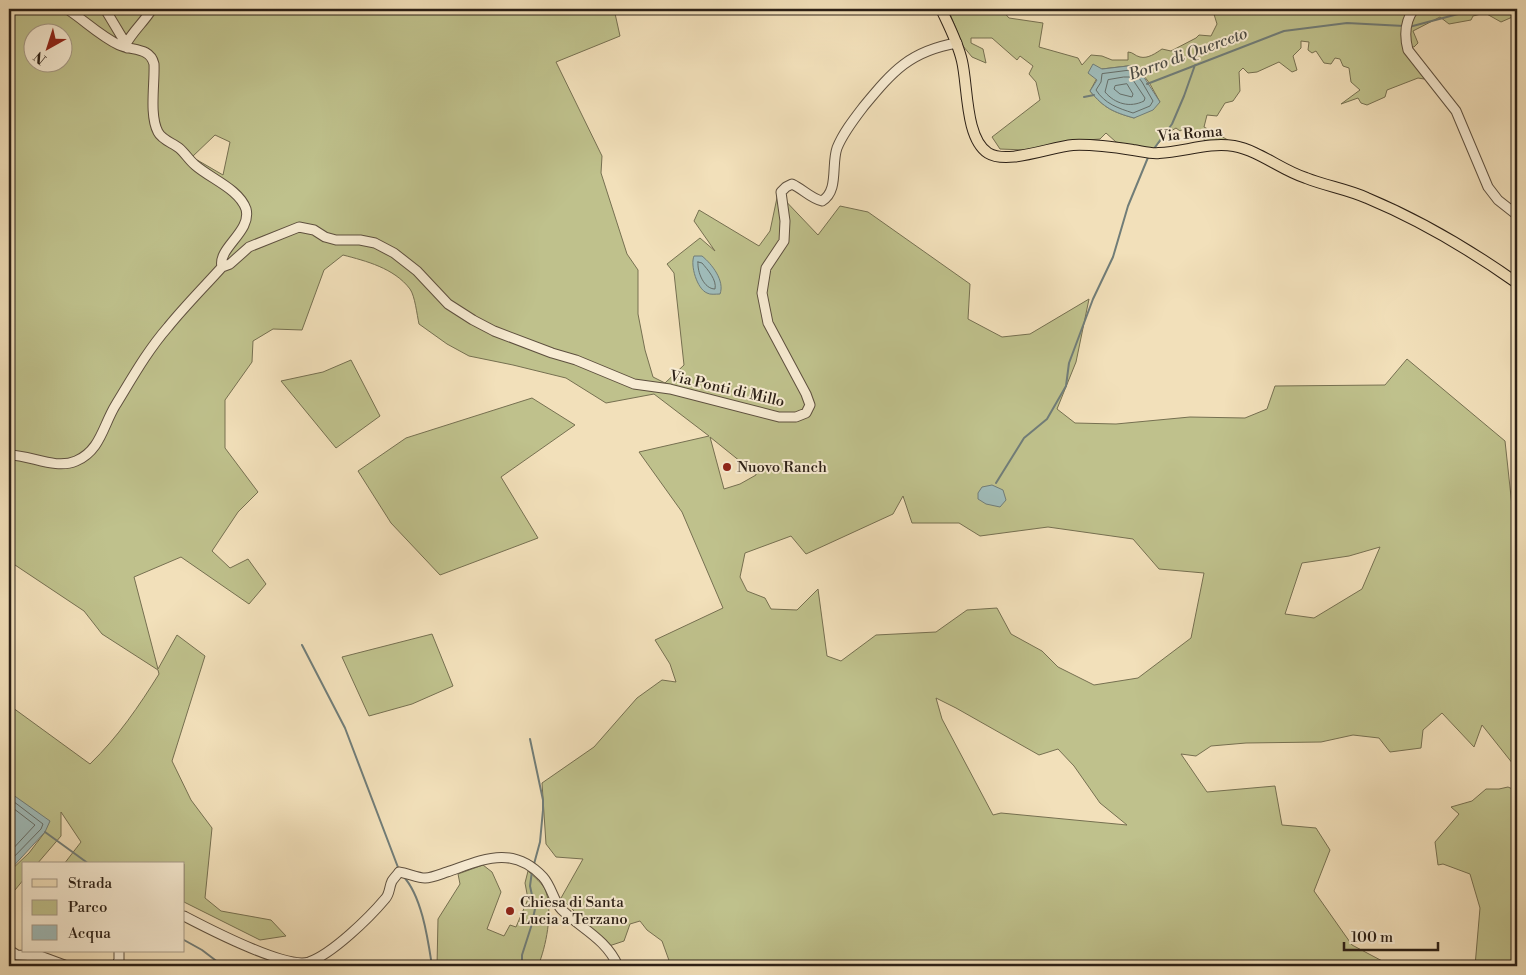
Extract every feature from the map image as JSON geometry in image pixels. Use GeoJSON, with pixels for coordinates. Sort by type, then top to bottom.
{"type":"FeatureCollection","features":[{"type":"Feature","properties":{"kind":"main road","name":"Via Roma"},"geometry":{"type":"LineString","coordinates":[[941,9],[957,43],[962,60],[967,88],[969,119],[980,144],[987,152],[997,157],[1008,157],[1073,145],[1102,146],[1158,154],[1206,146],[1235,146],[1264,157],[1306,178],[1365,197],[1424,224],[1480,257],[1517,283]]}},
{"type":"Feature","properties":{"kind":"street"},"geometry":{"type":"LineString","coordinates":[[9,455],[21,455],[62,464],[74,462],[88,456],[100,440],[110,414],[160,336],[222,267],[222,259],[244,226],[246,211],[238,195],[211,178],[183,151],[162,137],[157,131],[153,104],[155,77],[152,58],[149,54],[110,40],[67,9]]}},
{"type":"Feature","properties":{"kind":"street"},"geometry":{"type":"LineString","coordinates":[[105,9],[126,46]]}},
{"type":"Feature","properties":{"kind":"street"},"geometry":{"type":"LineString","coordinates":[[126,46],[134,31],[145,21],[152,9]]}},
{"type":"Feature","properties":{"kind":"street"},"geometry":{"type":"LineString","coordinates":[[1414,9],[1408,20],[1405,39],[1408,50],[1456,111],[1488,187],[1498,200],[1517,215]]}},
{"type":"Feature","properties":{"kind":"street","name":"Via Ponti di Millo"},"geometry":{"type":"LineString","coordinates":[[222,267],[230,264],[249,247],[300,228],[314,230],[325,237],[336,240],[346,239],[375,244],[394,253],[417,271],[448,304],[494,331],[576,360],[640,386],[670,389],[779,417],[796,417],[806,413],[810,405],[768,323],[762,293],[766,268],[784,241],[785,221],[781,192],[792,184],[799,187],[815,200],[822,202],[827,198],[831,192],[837,149],[847,130],[867,103],[902,65],[936,47],[957,43]]}},
{"type":"Feature","properties":{"kind":"street"},"geometry":{"type":"LineString","coordinates":[[185,917],[261,952],[289,961],[306,962],[323,956],[337,946],[387,897],[392,881],[399,872],[425,878],[499,856],[514,859],[530,867],[543,877],[552,890],[557,903],[593,934],[613,955],[618,966]]}},
{"type":"Feature","properties":{"kind":"street"},"geometry":{"type":"LineString","coordinates":[[9,950],[17,955],[40,956],[67,966]]}},
{"type":"Feature","properties":{"kind":"street"},"geometry":{"type":"LineString","coordinates":[[116,966],[119,960],[119,952]]}},
{"type":"Feature","properties":{"kind":"green space"},"geometry":{"type":"Polygon","coordinates":[[[9,9],[614,9],[620,36],[556,62],[602,156],[601,173],[627,254],[638,270],[638,314],[645,350],[653,377],[665,383],[684,365],[674,273],[667,264],[700,238],[715,251],[694,221],[699,210],[759,246],[770,231],[778,193],[818,235],[840,206],[868,212],[970,284],[968,319],[1002,337],[1030,334],[1089,299],[1076,362],[1057,409],[1075,423],[1116,424],[1190,417],[1245,418],[1267,409],[1275,386],[1385,385],[1407,359],[1505,441],[1512,506],[1517,509],[1517,769],[1482,725],[1474,747],[1442,713],[1423,730],[1421,748],[1390,752],[1379,738],[1353,735],[1321,742],[1246,743],[1211,746],[1196,756],[1181,754],[1207,792],[1275,786],[1282,825],[1316,828],[1330,850],[1314,891],[1352,945],[1386,963],[1435,966],[671,966],[662,941],[647,930],[640,921],[630,924],[624,941],[609,946],[561,898],[583,859],[556,857],[546,844],[542,783],[594,747],[637,698],[662,680],[676,682],[670,664],[655,640],[723,608],[682,512],[639,452],[709,436],[654,394],[606,403],[566,378],[469,356],[447,344],[419,324],[412,292],[396,276],[379,266],[343,255],[324,270],[302,330],[273,329],[253,341],[252,362],[225,400],[225,448],[258,492],[238,512],[212,551],[230,568],[248,559],[266,584],[249,604],[181,557],[134,577],[158,669],[177,635],[205,656],[172,761],[191,800],[212,828],[205,898],[221,911],[271,920],[286,936],[260,940],[185,902],[185,862],[66,862],[81,842],[61,812],[61,836],[39,862],[22,862],[22,881],[15,890],[9,893],[9,872],[29,853],[45,832],[9,794],[9,705],[90,764],[128,721],[159,674],[158,670],[102,634],[84,611],[9,561],[9,9]],[[215,135],[192,157],[223,175],[230,142],[215,135]],[[710,437],[724,489],[740,484],[756,475],[756,474],[710,437]],[[903,496],[893,514],[806,554],[791,536],[745,553],[740,577],[747,591],[765,598],[771,609],[797,610],[818,589],[827,656],[841,661],[876,635],[936,632],[967,610],[997,608],[1011,634],[1042,651],[1058,667],[1094,685],[1138,678],[1191,638],[1204,573],[1159,569],[1133,539],[1048,527],[980,536],[959,523],[912,523],[903,496]],[[1380,547],[1349,556],[1302,563],[1285,614],[1314,618],[1362,589],[1380,547]],[[936,698],[942,719],[993,815],[1001,813],[1127,825],[1100,803],[1074,766],[1058,749],[1039,755],[936,698]]]}},
{"type":"Feature","properties":{"kind":"green space"},"geometry":{"type":"Polygon","coordinates":[[[948,9],[1001,9],[1009,18],[1043,23],[1039,47],[1078,58],[1082,65],[1091,55],[1102,56],[1112,60],[1128,60],[1128,52],[1140,57],[1146,57],[1162,49],[1171,51],[1199,35],[1211,36],[1217,24],[1213,11],[1215,9],[1414,9],[1411,15],[1420,9],[1517,9],[1517,15],[1501,22],[1485,13],[1473,16],[1471,20],[1449,24],[1440,17],[1413,31],[1418,43],[1411,47],[1406,41],[1427,74],[1424,79],[1418,78],[1387,90],[1385,97],[1367,105],[1361,103],[1358,98],[1341,104],[1360,90],[1351,82],[1349,68],[1343,66],[1340,59],[1335,58],[1331,64],[1324,63],[1316,51],[1312,53],[1308,50],[1309,42],[1301,41],[1301,48],[1293,56],[1297,70],[1292,72],[1279,62],[1257,72],[1248,73],[1243,68],[1239,72],[1240,91],[1233,101],[1225,103],[1217,116],[1207,115],[1204,127],[1228,140],[1221,145],[1206,146],[1203,136],[1183,129],[1180,131],[1176,128],[1166,134],[1153,150],[1116,142],[1106,133],[1100,139],[1074,141],[1025,150],[1000,149],[992,137],[1040,100],[1036,82],[1029,74],[1033,66],[1020,56],[1017,60],[992,38],[971,38],[971,43],[983,49],[986,63],[972,57],[963,46],[948,9]],[[1136,65],[1102,69],[1090,91],[1109,109],[1134,118],[1160,102],[1136,65]]]}},
{"type":"Feature","properties":{"kind":"green space"},"geometry":{"type":"Polygon","coordinates":[[[351,360],[380,416],[336,448],[281,381],[323,372],[351,360]]]}},
{"type":"Feature","properties":{"kind":"green space"},"geometry":{"type":"Polygon","coordinates":[[[532,398],[575,425],[501,477],[538,538],[440,575],[391,523],[358,471],[406,438],[532,398]]]}},
{"type":"Feature","properties":{"kind":"green space"},"geometry":{"type":"Polygon","coordinates":[[[432,634],[453,686],[412,704],[369,716],[342,657],[432,634]]]}},
{"type":"Feature","properties":{"kind":"green space"},"geometry":{"type":"Polygon","coordinates":[[[1508,787],[1517,791],[1517,966],[1475,966],[1480,908],[1470,874],[1443,864],[1438,865],[1435,842],[1459,814],[1451,807],[1472,801],[1486,789],[1508,787]]]}},
{"type":"Feature","properties":{"kind":"green space"},"geometry":{"type":"Polygon","coordinates":[[[483,865],[492,872],[501,892],[487,929],[504,936],[510,925],[516,927],[528,899],[525,883],[528,871],[545,889],[548,900],[549,919],[544,949],[538,966],[437,966],[438,919],[460,884],[458,874],[483,865]]]}},
{"type":"Feature","properties":{"kind":"water"},"geometry":{"type":"Polygon","coordinates":[[[1093,64],[1102,69],[1136,65],[1160,102],[1153,110],[1134,118],[1109,109],[1090,91],[1097,80],[1088,73],[1093,64]]]}},
{"type":"Feature","properties":{"kind":"water"},"geometry":{"type":"Polygon","coordinates":[[[694,256],[702,256],[710,263],[721,284],[720,294],[708,294],[700,287],[694,271],[694,256]]]}},
{"type":"Feature","properties":{"kind":"water"},"geometry":{"type":"Polygon","coordinates":[[[992,485],[1003,490],[1006,500],[1000,507],[986,504],[978,499],[978,493],[982,487],[992,485]]]}},
{"type":"Feature","properties":{"kind":"water"},"geometry":{"type":"Polygon","coordinates":[[[9,792],[50,821],[45,832],[9,871],[9,792]]]}},
{"type":"Feature","properties":{"kind":"waterway","name":"Borro di Querceto"},"geometry":{"type":"LineString","coordinates":[[1409,27],[1477,9]]}},
{"type":"Feature","properties":{"kind":"waterway","name":"Borro di Querceto"},"geometry":{"type":"LineString","coordinates":[[1147,84],[1284,31],[1347,23],[1404,26]]}},
{"type":"Feature","properties":{"kind":"waterway"},"geometry":{"type":"LineString","coordinates":[[1153,150],[1172,124],[1195,65]]}},
{"type":"Feature","properties":{"kind":"waterway","name":"Borro di Querceto"},"geometry":{"type":"LineString","coordinates":[[1084,97],[1094,95]]}},
{"type":"Feature","properties":{"kind":"waterway"},"geometry":{"type":"LineString","coordinates":[[996,483],[1024,438],[1047,419],[1066,386],[1069,363],[1093,299],[1113,257],[1128,206],[1149,155]]}},
{"type":"Feature","properties":{"kind":"waterway"},"geometry":{"type":"LineString","coordinates":[[302,645],[345,728],[399,870]]}},
{"type":"Feature","properties":{"kind":"waterway"},"geometry":{"type":"LineString","coordinates":[[530,739],[543,800],[540,842],[534,864]]}},
{"type":"Feature","properties":{"kind":"waterway"},"geometry":{"type":"LineString","coordinates":[[45,832],[86,862]]}},
{"type":"Feature","properties":{"kind":"waterway"},"geometry":{"type":"LineString","coordinates":[[522,966],[522,955],[535,909],[530,886],[532,871]]}},
{"type":"Feature","properties":{"kind":"waterway"},"geometry":{"type":"LineString","coordinates":[[403,876],[410,885],[419,906],[426,931],[432,966]]}},
{"type":"Feature","properties":{"kind":"waterway"},"geometry":{"type":"LineString","coordinates":[[185,941],[202,950],[223,966]]}},
{"type":"Feature","properties":{"kind":"place","name":"Nuovo Ranch"},"geometry":{"type":"Point","coordinates":[727,467]}},
{"type":"Feature","properties":{"kind":"place","name":"Chiesa di Santa Lucia a Terzano"},"geometry":{"type":"Point","coordinates":[510,911]}}]}
